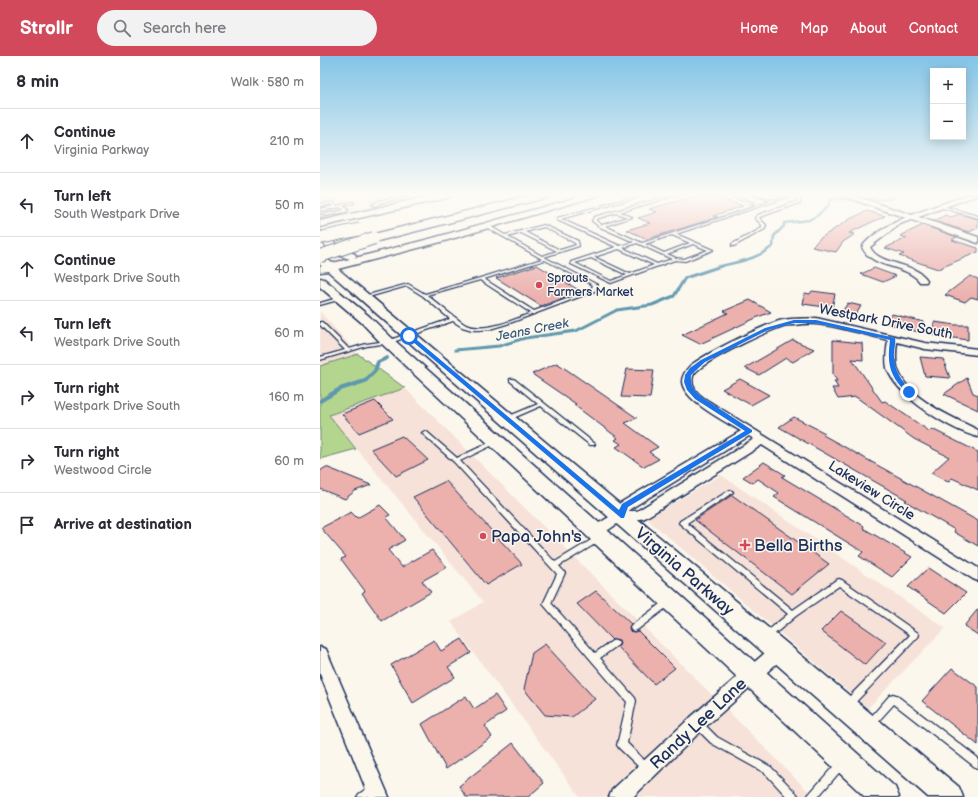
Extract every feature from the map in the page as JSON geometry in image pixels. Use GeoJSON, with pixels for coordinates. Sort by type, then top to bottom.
{"type":"FeatureCollection","features":[{"type":"Feature","properties":{"kind":"highway"},"geometry":{"type":"LineString","coordinates":[[320,238],[376,230]]}},
{"type":"Feature","properties":{"kind":"highway"},"geometry":{"type":"LineString","coordinates":[[320,251],[368,231]]}},
{"type":"Feature","properties":{"kind":"highway"},"geometry":{"type":"LineString","coordinates":[[320,256],[368,231]]}},
{"type":"Feature","properties":{"kind":"main road"},"geometry":{"type":"LineString","coordinates":[[323,265],[384,253],[474,230]]}},
{"type":"Feature","properties":{"kind":"main road"},"geometry":{"type":"LineString","coordinates":[[320,234],[338,252],[346,255],[352,256],[384,253]]}},
{"type":"Feature","properties":{"kind":"main road","name":"Virginia Parkway"},"geometry":{"type":"LineString","coordinates":[[323,265],[365,297],[409,336],[508,418],[949,797]]}},
{"type":"Feature","properties":{"kind":"main road","name":"Virginia Parkway"},"geometry":{"type":"LineString","coordinates":[[320,281],[365,319],[597,535],[885,797]]}},
{"type":"Feature","properties":{"kind":"street"},"geometry":{"type":"LineString","coordinates":[[887,230],[869,242],[866,249],[875,258],[913,272],[923,280]]}},
{"type":"Feature","properties":{"kind":"street"},"geometry":{"type":"LineString","coordinates":[[947,230],[978,240]]}},
{"type":"Feature","properties":{"kind":"street","name":"Westpark Drive South"},"geometry":{"type":"LineString","coordinates":[[750,431],[698,398],[690,390],[687,382],[688,375],[692,369],[703,361],[758,333],[783,323],[826,323],[893,339],[944,349],[978,352]]}},
{"type":"Feature","properties":{"kind":"street"},"geometry":{"type":"LineString","coordinates":[[893,339],[891,361],[892,369],[899,383],[928,407],[978,434]]}},
{"type":"Feature","properties":{"kind":"street"},"geometry":{"type":"LineString","coordinates":[[597,535],[621,516],[625,506],[750,431]]}},
{"type":"Feature","properties":{"kind":"street","name":"Lakeview Circle"},"geometry":{"type":"LineString","coordinates":[[750,431],[978,575]]}},
{"type":"Feature","properties":{"kind":"street"},"geometry":{"type":"LineString","coordinates":[[621,516],[640,515],[763,439]]}},
{"type":"Feature","properties":{"kind":"street","name":"Randy Lee Lane"},"geometry":{"type":"LineString","coordinates":[[619,797],[751,674],[771,644]]}},
{"type":"Feature","properties":{"kind":"street"},"geometry":{"type":"LineString","coordinates":[[320,654],[325,680],[372,794]]}},
{"type":"Feature","properties":{"kind":"lane"},"geometry":{"type":"LineString","coordinates":[[365,297],[408,285],[424,295],[465,326],[484,328],[500,325],[583,296],[593,291],[595,285],[543,258],[494,230]]}},
{"type":"Feature","properties":{"kind":"lane"},"geometry":{"type":"LineString","coordinates":[[506,236],[531,230]]}},
{"type":"Feature","properties":{"kind":"lane"},"geometry":{"type":"LineString","coordinates":[[424,295],[481,279],[578,245],[577,242],[551,230]]}},
{"type":"Feature","properties":{"kind":"lane"},"geometry":{"type":"LineString","coordinates":[[580,230],[657,265]]}},
{"type":"Feature","properties":{"kind":"lane"},"geometry":{"type":"LineString","coordinates":[[609,230],[675,259],[684,260],[711,250],[672,234]]}},
{"type":"Feature","properties":{"kind":"lane"},"geometry":{"type":"LineString","coordinates":[[675,259],[611,282],[572,263],[591,256],[686,230]]}},
{"type":"Feature","properties":{"kind":"lane"},"geometry":{"type":"LineString","coordinates":[[733,245],[761,230]]}},
{"type":"Feature","properties":{"kind":"lane"},"geometry":{"type":"LineString","coordinates":[[522,232],[560,251]]}},
{"type":"Feature","properties":{"kind":"lane"},"geometry":{"type":"LineString","coordinates":[[663,254],[693,243]]}},
{"type":"Feature","properties":{"kind":"lane"},"geometry":{"type":"LineString","coordinates":[[591,256],[630,275]]}},
{"type":"Feature","properties":{"kind":"lane"},"geometry":{"type":"LineString","coordinates":[[481,279],[534,313]]}},
{"type":"Feature","properties":{"kind":"lane"},"geometry":{"type":"LineString","coordinates":[[320,304],[341,298]]}},
{"type":"Feature","properties":{"kind":"lane"},"geometry":{"type":"LineString","coordinates":[[320,359],[366,345],[388,342],[409,336],[454,319]]}},
{"type":"Feature","properties":{"kind":"lane"},"geometry":{"type":"LineString","coordinates":[[320,323],[348,350]]}},
{"type":"Feature","properties":{"kind":"lane"},"geometry":{"type":"LineString","coordinates":[[512,380],[592,444]]}},
{"type":"Feature","properties":{"kind":"lane"},"geometry":{"type":"LineString","coordinates":[[508,418],[542,404]]}},
{"type":"Feature","properties":{"kind":"lane"},"geometry":{"type":"LineString","coordinates":[[425,433],[456,461],[561,573],[546,604],[632,701],[622,745],[648,770]]}},
{"type":"Feature","properties":{"kind":"lane"},"geometry":{"type":"LineString","coordinates":[[456,461],[496,441]]}},
{"type":"Feature","properties":{"kind":"lane"},"geometry":{"type":"LineString","coordinates":[[730,492],[682,523],[793,614]]}},
{"type":"Feature","properties":{"kind":"lane"},"geometry":{"type":"LineString","coordinates":[[554,566],[597,535]]}},
{"type":"Feature","properties":{"kind":"lane"},"geometry":{"type":"LineString","coordinates":[[771,644],[793,614],[839,582],[915,635],[844,708]]}},
{"type":"Feature","properties":{"kind":"lane"},"geometry":{"type":"LineString","coordinates":[[634,628],[670,601]]}},
{"type":"Feature","properties":{"kind":"lane"},"geometry":{"type":"LineString","coordinates":[[594,658],[614,643]]}},
{"type":"Feature","properties":{"kind":"lane"},"geometry":{"type":"LineString","coordinates":[[868,727],[893,698],[978,764]]}},
{"type":"Feature","properties":{"kind":"lane"},"geometry":{"type":"LineString","coordinates":[[697,723],[714,740],[768,770],[794,797]]}},
{"type":"Feature","properties":{"kind":"lane"},"geometry":{"type":"LineString","coordinates":[[812,797],[844,760]]}},
{"type":"Feature","properties":{"kind":"shaded area"},"geometry":{"type":"Polygon","coordinates":[[[320,312],[358,354],[320,366],[320,312]]]}},
{"type":"Feature","properties":{"kind":"shaded area"},"geometry":{"type":"Polygon","coordinates":[[[405,388],[814,797],[580,797],[451,622],[483,602],[329,415],[405,388]]]}},
{"type":"Feature","properties":{"kind":"shaded area"},"geometry":{"type":"Polygon","coordinates":[[[721,475],[945,628],[868,708],[647,519],[721,475]]]}},
{"type":"Feature","properties":{"kind":"green space"},"geometry":{"type":"Polygon","coordinates":[[[358,354],[405,388],[329,415],[356,449],[320,459],[320,366],[358,354]]]}},
{"type":"Feature","properties":{"kind":"building"},"geometry":{"type":"Polygon","coordinates":[[[627,230],[628,230],[677,230],[647,239],[627,230]]]}},
{"type":"Feature","properties":{"kind":"building"},"geometry":{"type":"Polygon","coordinates":[[[834,230],[856,230],[849,233],[855,234],[843,242],[836,252],[812,247],[819,239],[834,230]]]}},
{"type":"Feature","properties":{"kind":"building"},"geometry":{"type":"Polygon","coordinates":[[[913,230],[936,230],[957,237],[952,240],[978,248],[978,252],[938,269],[899,256],[904,254],[885,248],[907,238],[900,236],[913,230]]]}},
{"type":"Feature","properties":{"kind":"building"},"geometry":{"type":"Polygon","coordinates":[[[961,230],[974,230],[969,232],[961,230]]]}},
{"type":"Feature","properties":{"kind":"building","name":"Sprouts Farmers Market"},"geometry":{"type":"Polygon","coordinates":[[[537,265],[582,292],[541,306],[496,278],[537,265]]]}},
{"type":"Feature","properties":{"kind":"building"},"geometry":{"type":"Polygon","coordinates":[[[874,268],[896,276],[883,282],[861,274],[874,268]]]}},
{"type":"Feature","properties":{"kind":"building"},"geometry":{"type":"Polygon","coordinates":[[[970,276],[978,279],[978,299],[971,297],[965,302],[945,295],[970,276]]]}},
{"type":"Feature","properties":{"kind":"building"},"geometry":{"type":"Polygon","coordinates":[[[812,291],[835,294],[832,308],[803,304],[805,293],[810,294],[812,291]]]}},
{"type":"Feature","properties":{"kind":"building"},"geometry":{"type":"Polygon","coordinates":[[[750,300],[771,312],[700,344],[682,335],[728,313],[724,311],[750,300]]]}},
{"type":"Feature","properties":{"kind":"building"},"geometry":{"type":"Polygon","coordinates":[[[848,303],[861,306],[855,316],[841,313],[848,303]]]}},
{"type":"Feature","properties":{"kind":"building"},"geometry":{"type":"Polygon","coordinates":[[[892,314],[924,322],[918,332],[886,323],[892,314]]]}},
{"type":"Feature","properties":{"kind":"building"},"geometry":{"type":"Polygon","coordinates":[[[934,322],[968,325],[968,340],[933,335],[934,322]]]}},
{"type":"Feature","properties":{"kind":"building"},"geometry":{"type":"Polygon","coordinates":[[[793,340],[814,349],[793,362],[786,358],[759,375],[745,368],[793,340]]]}},
{"type":"Feature","properties":{"kind":"building"},"geometry":{"type":"Polygon","coordinates":[[[833,340],[862,343],[863,360],[852,359],[882,402],[885,401],[929,431],[932,429],[978,452],[978,490],[952,478],[948,482],[931,473],[949,457],[914,439],[856,397],[838,399],[832,388],[838,388],[834,381],[837,381],[833,374],[833,340]]]}},
{"type":"Feature","properties":{"kind":"building"},"geometry":{"type":"Polygon","coordinates":[[[920,357],[943,359],[950,378],[925,376],[920,357]]]}},
{"type":"Feature","properties":{"kind":"building"},"geometry":{"type":"Polygon","coordinates":[[[557,363],[637,418],[625,423],[658,447],[649,452],[659,459],[644,467],[616,447],[621,444],[615,440],[618,438],[574,405],[576,404],[532,374],[557,363]]]}},
{"type":"Feature","properties":{"kind":"building"},"geometry":{"type":"Polygon","coordinates":[[[627,369],[654,370],[650,398],[621,397],[627,369]]]}},
{"type":"Feature","properties":{"kind":"building"},"geometry":{"type":"Polygon","coordinates":[[[967,378],[973,393],[978,395],[978,410],[944,394],[967,378]]]}},
{"type":"Feature","properties":{"kind":"building"},"geometry":{"type":"Polygon","coordinates":[[[740,379],[769,395],[751,405],[722,389],[740,379]]]}},
{"type":"Feature","properties":{"kind":"building"},"geometry":{"type":"Polygon","coordinates":[[[375,401],[393,419],[359,433],[342,414],[375,401]]]}},
{"type":"Feature","properties":{"kind":"building"},"geometry":{"type":"Polygon","coordinates":[[[794,417],[825,433],[823,435],[978,521],[978,546],[954,532],[955,530],[905,501],[907,500],[779,427],[794,417]]]}},
{"type":"Feature","properties":{"kind":"building"},"geometry":{"type":"Polygon","coordinates":[[[402,436],[428,460],[396,476],[371,449],[402,436]]]}},
{"type":"Feature","properties":{"kind":"building"},"geometry":{"type":"Polygon","coordinates":[[[764,462],[785,475],[782,477],[864,526],[863,528],[912,557],[892,577],[859,556],[863,552],[774,497],[779,493],[758,479],[753,483],[743,477],[764,462]]]}},
{"type":"Feature","properties":{"kind":"building"},"geometry":{"type":"Polygon","coordinates":[[[326,467],[371,485],[355,491],[345,499],[320,489],[320,471],[326,467]]]}},
{"type":"Feature","properties":{"kind":"building"},"geometry":{"type":"Polygon","coordinates":[[[446,481],[522,564],[486,585],[413,497],[446,481]]]}},
{"type":"Feature","properties":{"kind":"building"},"geometry":{"type":"Polygon","coordinates":[[[732,495],[829,564],[792,594],[695,520],[732,495]]]}},
{"type":"Feature","properties":{"kind":"building"},"geometry":{"type":"Polygon","coordinates":[[[380,505],[390,515],[386,517],[405,540],[388,550],[402,567],[432,550],[447,567],[422,581],[431,592],[382,621],[362,593],[365,591],[341,559],[346,557],[321,528],[351,512],[357,518],[380,505]]]}},
{"type":"Feature","properties":{"kind":"building"},"geometry":{"type":"Polygon","coordinates":[[[928,568],[966,593],[946,613],[908,587],[928,568]]]}},
{"type":"Feature","properties":{"kind":"building"},"geometry":{"type":"Polygon","coordinates":[[[596,591],[631,624],[629,627],[630,631],[638,631],[675,668],[654,684],[618,647],[620,644],[619,640],[612,640],[577,604],[596,591]]]}},
{"type":"Feature","properties":{"kind":"building"},"geometry":{"type":"Polygon","coordinates":[[[978,609],[978,635],[964,626],[978,609]]]}},
{"type":"Feature","properties":{"kind":"building"},"geometry":{"type":"Polygon","coordinates":[[[841,611],[886,642],[865,665],[821,631],[841,611]]]}},
{"type":"Feature","properties":{"kind":"building"},"geometry":{"type":"Polygon","coordinates":[[[462,639],[471,653],[448,667],[455,677],[413,703],[391,665],[434,640],[441,651],[462,639]]]}},
{"type":"Feature","properties":{"kind":"building"},"geometry":{"type":"Polygon","coordinates":[[[545,644],[595,699],[572,717],[545,715],[524,689],[532,653],[545,644]]]}},
{"type":"Feature","properties":{"kind":"building"},"geometry":{"type":"Polygon","coordinates":[[[952,668],[978,687],[978,745],[922,701],[952,668]]]}},
{"type":"Feature","properties":{"kind":"building"},"geometry":{"type":"Polygon","coordinates":[[[495,695],[506,711],[485,726],[492,737],[446,769],[422,724],[466,696],[474,709],[495,695]]]}},
{"type":"Feature","properties":{"kind":"building"},"geometry":{"type":"Polygon","coordinates":[[[513,743],[544,783],[528,797],[466,797],[459,786],[513,743]]]}},
{"type":"Feature","properties":{"kind":"waterway","name":"Jeans Creek"},"geometry":{"type":"LineString","coordinates":[[721,266],[753,258],[766,251],[773,246],[774,236],[780,230]]}},
{"type":"Feature","properties":{"kind":"waterway","name":"Jeans Creek"},"geometry":{"type":"LineString","coordinates":[[455,350],[499,346],[525,338],[576,331],[617,310],[652,305],[674,296],[685,278],[721,266]]}},
{"type":"Feature","properties":{"kind":"waterway","name":"Jeans Creek"},"geometry":{"type":"LineString","coordinates":[[320,401],[340,389],[365,381],[375,371],[378,362],[387,358]]}},
{"type":"Feature","properties":{"kind":"place","name":"Sprouts Farmers Market"},"geometry":{"type":"Point","coordinates":[539,285]}},
{"type":"Feature","properties":{"kind":"place","name":"Papa John's"},"geometry":{"type":"Point","coordinates":[483,536]}},
{"type":"Feature","properties":{"kind":"place","name":"Bella Births"},"geometry":{"type":"Point","coordinates":[745,545]}},
{"type":"Feature","properties":{"kind":"route"},"geometry":{"type":"LineString","coordinates":[[409,336],[508,418],[621,516],[625,506],[750,431],[698,398],[690,390],[687,382],[688,375],[692,369],[703,361],[766,329],[783,323],[816,321],[893,339],[891,354],[892,369],[899,383],[909,392]]}}]}
